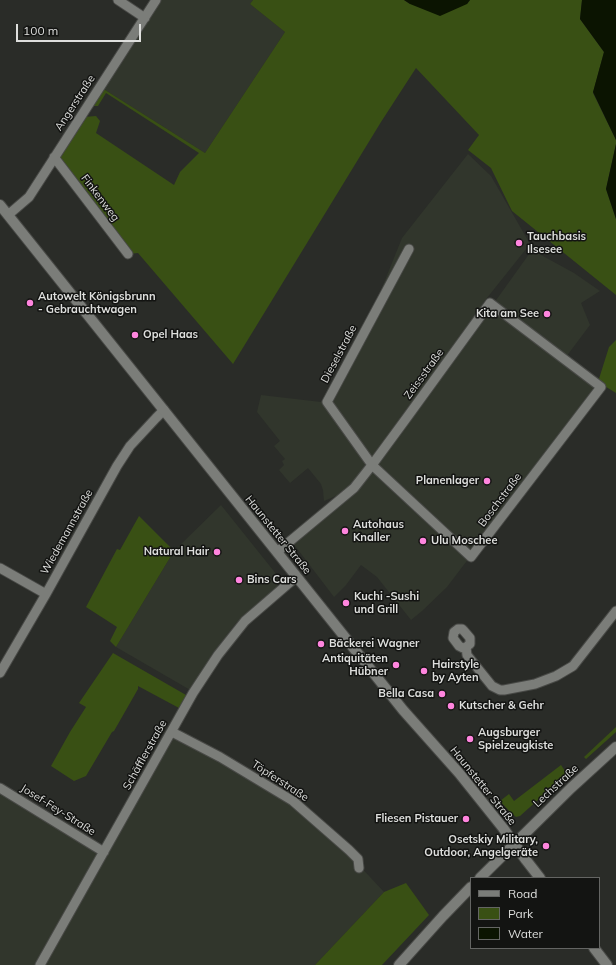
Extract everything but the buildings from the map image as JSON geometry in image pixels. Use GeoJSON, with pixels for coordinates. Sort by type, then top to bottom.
{"type":"FeatureCollection","features":[{"type":"Feature","properties":{"kind":"main road","name":"Haunstetter Straße"},"geometry":{"type":"LineString","coordinates":[[0,205],[403,710],[469,786],[503,828],[539,877]]}},
{"type":"Feature","properties":{"kind":"main road","name":"Lechstraße"},"geometry":{"type":"LineString","coordinates":[[481,877],[571,788],[616,747]]}},
{"type":"Feature","properties":{"kind":"main road"},"geometry":{"type":"LineString","coordinates":[[399,965],[470,888]]}},
{"type":"Feature","properties":{"kind":"main road"},"geometry":{"type":"LineString","coordinates":[[595,949],[607,965]]}},
{"type":"Feature","properties":{"kind":"street"},"geometry":{"type":"LineString","coordinates":[[118,0],[144,18]]}},
{"type":"Feature","properties":{"kind":"street","name":"Angerstraße"},"geometry":{"type":"LineString","coordinates":[[8,215],[29,197],[156,0]]}},
{"type":"Feature","properties":{"kind":"street","name":"Finkenweg"},"geometry":{"type":"LineString","coordinates":[[54,157],[128,254]]}},
{"type":"Feature","properties":{"kind":"street","name":"Dieselstraße"},"geometry":{"type":"LineString","coordinates":[[372,465],[327,402],[409,248]]}},
{"type":"Feature","properties":{"kind":"street","name":"Zeissstraße"},"geometry":{"type":"LineString","coordinates":[[277,552],[354,488],[490,303],[601,387]]}},
{"type":"Feature","properties":{"kind":"street","name":"Boschstraße"},"geometry":{"type":"LineString","coordinates":[[372,465],[472,558],[601,387]]}},
{"type":"Feature","properties":{"kind":"street","name":"Wiedemannstraße"},"geometry":{"type":"LineString","coordinates":[[0,673],[117,466],[130,446],[164,410]]}},
{"type":"Feature","properties":{"kind":"street"},"geometry":{"type":"LineString","coordinates":[[0,568],[46,594]]}},
{"type":"Feature","properties":{"kind":"street","name":"Schäfflerstraße"},"geometry":{"type":"LineString","coordinates":[[40,965],[193,693],[218,655],[245,620],[296,576]]}},
{"type":"Feature","properties":{"kind":"street"},"geometry":{"type":"LineString","coordinates":[[466,648],[467,655],[492,686],[500,690],[504,690],[529,685],[556,676],[573,666],[616,611]]}},
{"type":"Feature","properties":{"kind":"street","name":"Töpferstraße"},"geometry":{"type":"LineString","coordinates":[[172,732],[220,757],[293,801],[349,850],[358,860],[359,868]]}},
{"type":"Feature","properties":{"kind":"street","name":"Josef-Fey-Straße"},"geometry":{"type":"LineString","coordinates":[[0,788],[104,852]]}},
{"type":"Feature","properties":{"kind":"shaded area"},"geometry":{"type":"Polygon","coordinates":[[[159,0],[253,0],[250,4],[285,32],[205,153],[102,88],[159,0]]]}},
{"type":"Feature","properties":{"kind":"shaded area"},"geometry":{"type":"Polygon","coordinates":[[[468,154],[491,176],[530,244],[483,303],[598,388],[447,587],[411,620],[377,577],[361,565],[346,585],[334,597],[289,538],[353,488],[368,465],[351,487],[343,493],[324,501],[321,484],[308,468],[290,483],[279,470],[284,465],[282,461],[285,459],[274,446],[280,441],[257,412],[261,395],[321,402],[377,300],[402,238],[468,154]]]}},
{"type":"Feature","properties":{"kind":"shaded area","name":"Kita am See"},"geometry":{"type":"Polygon","coordinates":[[[532,250],[574,273],[600,291],[581,303],[590,325],[566,357],[494,303],[532,250]]]}},
{"type":"Feature","properties":{"kind":"shaded area"},"geometry":{"type":"Polygon","coordinates":[[[221,505],[281,580],[273,592],[236,623],[213,653],[192,691],[116,647],[174,551],[221,505]]]}},
{"type":"Feature","properties":{"kind":"shaded area"},"geometry":{"type":"Polygon","coordinates":[[[170,730],[313,816],[384,892],[315,965],[0,965],[0,793],[103,853],[170,730]]]}},
{"type":"Feature","properties":{"kind":"green space"},"geometry":{"type":"Polygon","coordinates":[[[253,0],[404,0],[410,4],[467,4],[470,0],[582,0],[580,19],[604,52],[593,93],[616,140],[606,189],[616,219],[616,295],[512,211],[491,168],[468,150],[479,135],[416,68],[381,122],[233,364],[138,253],[128,254],[55,157],[84,117],[96,116],[100,121],[96,133],[174,185],[180,172],[199,153],[106,93],[98,106],[90,106],[102,88],[205,153],[285,32],[250,4],[253,0]]]}},
{"type":"Feature","properties":{"kind":"green space"},"geometry":{"type":"Polygon","coordinates":[[[616,340],[616,393],[598,382],[609,347],[616,340]]]}},
{"type":"Feature","properties":{"kind":"green space"},"geometry":{"type":"Polygon","coordinates":[[[139,516],[174,551],[116,647],[110,641],[117,627],[86,607],[117,549],[120,550],[139,516]]]}},
{"type":"Feature","properties":{"kind":"green space"},"geometry":{"type":"Polygon","coordinates":[[[113,653],[186,695],[179,708],[138,686],[138,689],[114,731],[86,776],[74,781],[51,766],[86,707],[79,703],[113,653]]]}},
{"type":"Feature","properties":{"kind":"green space"},"geometry":{"type":"Polygon","coordinates":[[[616,727],[616,732],[586,759],[584,757],[616,727]]]}},
{"type":"Feature","properties":{"kind":"green space"},"geometry":{"type":"Polygon","coordinates":[[[561,765],[567,774],[520,816],[516,817],[500,801],[509,794],[514,801],[561,765]]]}},
{"type":"Feature","properties":{"kind":"green space"},"geometry":{"type":"Polygon","coordinates":[[[406,883],[429,915],[382,965],[315,965],[384,892],[406,883]]]}},
{"type":"Feature","properties":{"kind":"water"},"geometry":{"type":"Polygon","coordinates":[[[404,0],[470,0],[467,4],[440,16],[410,4],[404,0]]]}},
{"type":"Feature","properties":{"kind":"water"},"geometry":{"type":"Polygon","coordinates":[[[582,0],[616,0],[616,140],[593,92],[604,52],[580,19],[582,0]]]}},
{"type":"Feature","properties":{"kind":"water"},"geometry":{"type":"Polygon","coordinates":[[[616,144],[616,219],[606,189],[616,144]]]}},
{"type":"Feature","properties":{"kind":"place","name":"Tauchbasis Ilsesee"},"geometry":{"type":"Point","coordinates":[519,243]}},
{"type":"Feature","properties":{"kind":"place","name":"Autowelt Königsbrunn - Gebrauchtwagen"},"geometry":{"type":"Point","coordinates":[30,303]}},
{"type":"Feature","properties":{"kind":"place","name":"Kita am See"},"geometry":{"type":"Point","coordinates":[547,314]}},
{"type":"Feature","properties":{"kind":"place","name":"Opel Haas"},"geometry":{"type":"Point","coordinates":[135,335]}},
{"type":"Feature","properties":{"kind":"place","name":"Planenlager"},"geometry":{"type":"Point","coordinates":[487,481]}},
{"type":"Feature","properties":{"kind":"place","name":"Autohaus Knaller"},"geometry":{"type":"Point","coordinates":[345,531]}},
{"type":"Feature","properties":{"kind":"place","name":"Ulu Moschee"},"geometry":{"type":"Point","coordinates":[423,541]}},
{"type":"Feature","properties":{"kind":"place","name":"Natural Hair"},"geometry":{"type":"Point","coordinates":[217,552]}},
{"type":"Feature","properties":{"kind":"place","name":"Bins Cars"},"geometry":{"type":"Point","coordinates":[239,580]}},
{"type":"Feature","properties":{"kind":"place","name":"Kuchi -Sushi und Grill"},"geometry":{"type":"Point","coordinates":[346,603]}},
{"type":"Feature","properties":{"kind":"place","name":"Bäckerei Wagner"},"geometry":{"type":"Point","coordinates":[321,644]}},
{"type":"Feature","properties":{"kind":"place","name":"Antiquitäten Hübner"},"geometry":{"type":"Point","coordinates":[396,665]}},
{"type":"Feature","properties":{"kind":"place","name":"Hairstyle by Ayten"},"geometry":{"type":"Point","coordinates":[424,671]}},
{"type":"Feature","properties":{"kind":"place","name":"Bella Casa"},"geometry":{"type":"Point","coordinates":[442,694]}},
{"type":"Feature","properties":{"kind":"place","name":"Kutscher & Gehr"},"geometry":{"type":"Point","coordinates":[451,706]}},
{"type":"Feature","properties":{"kind":"place","name":"Augsburger Spielzeugkiste"},"geometry":{"type":"Point","coordinates":[470,739]}},
{"type":"Feature","properties":{"kind":"place","name":"Fliesen Pistauer"},"geometry":{"type":"Point","coordinates":[466,819]}},
{"type":"Feature","properties":{"kind":"place","name":"Osetskiy Military, Outdoor, Angelgeräte"},"geometry":{"type":"Point","coordinates":[546,846]}}]}
